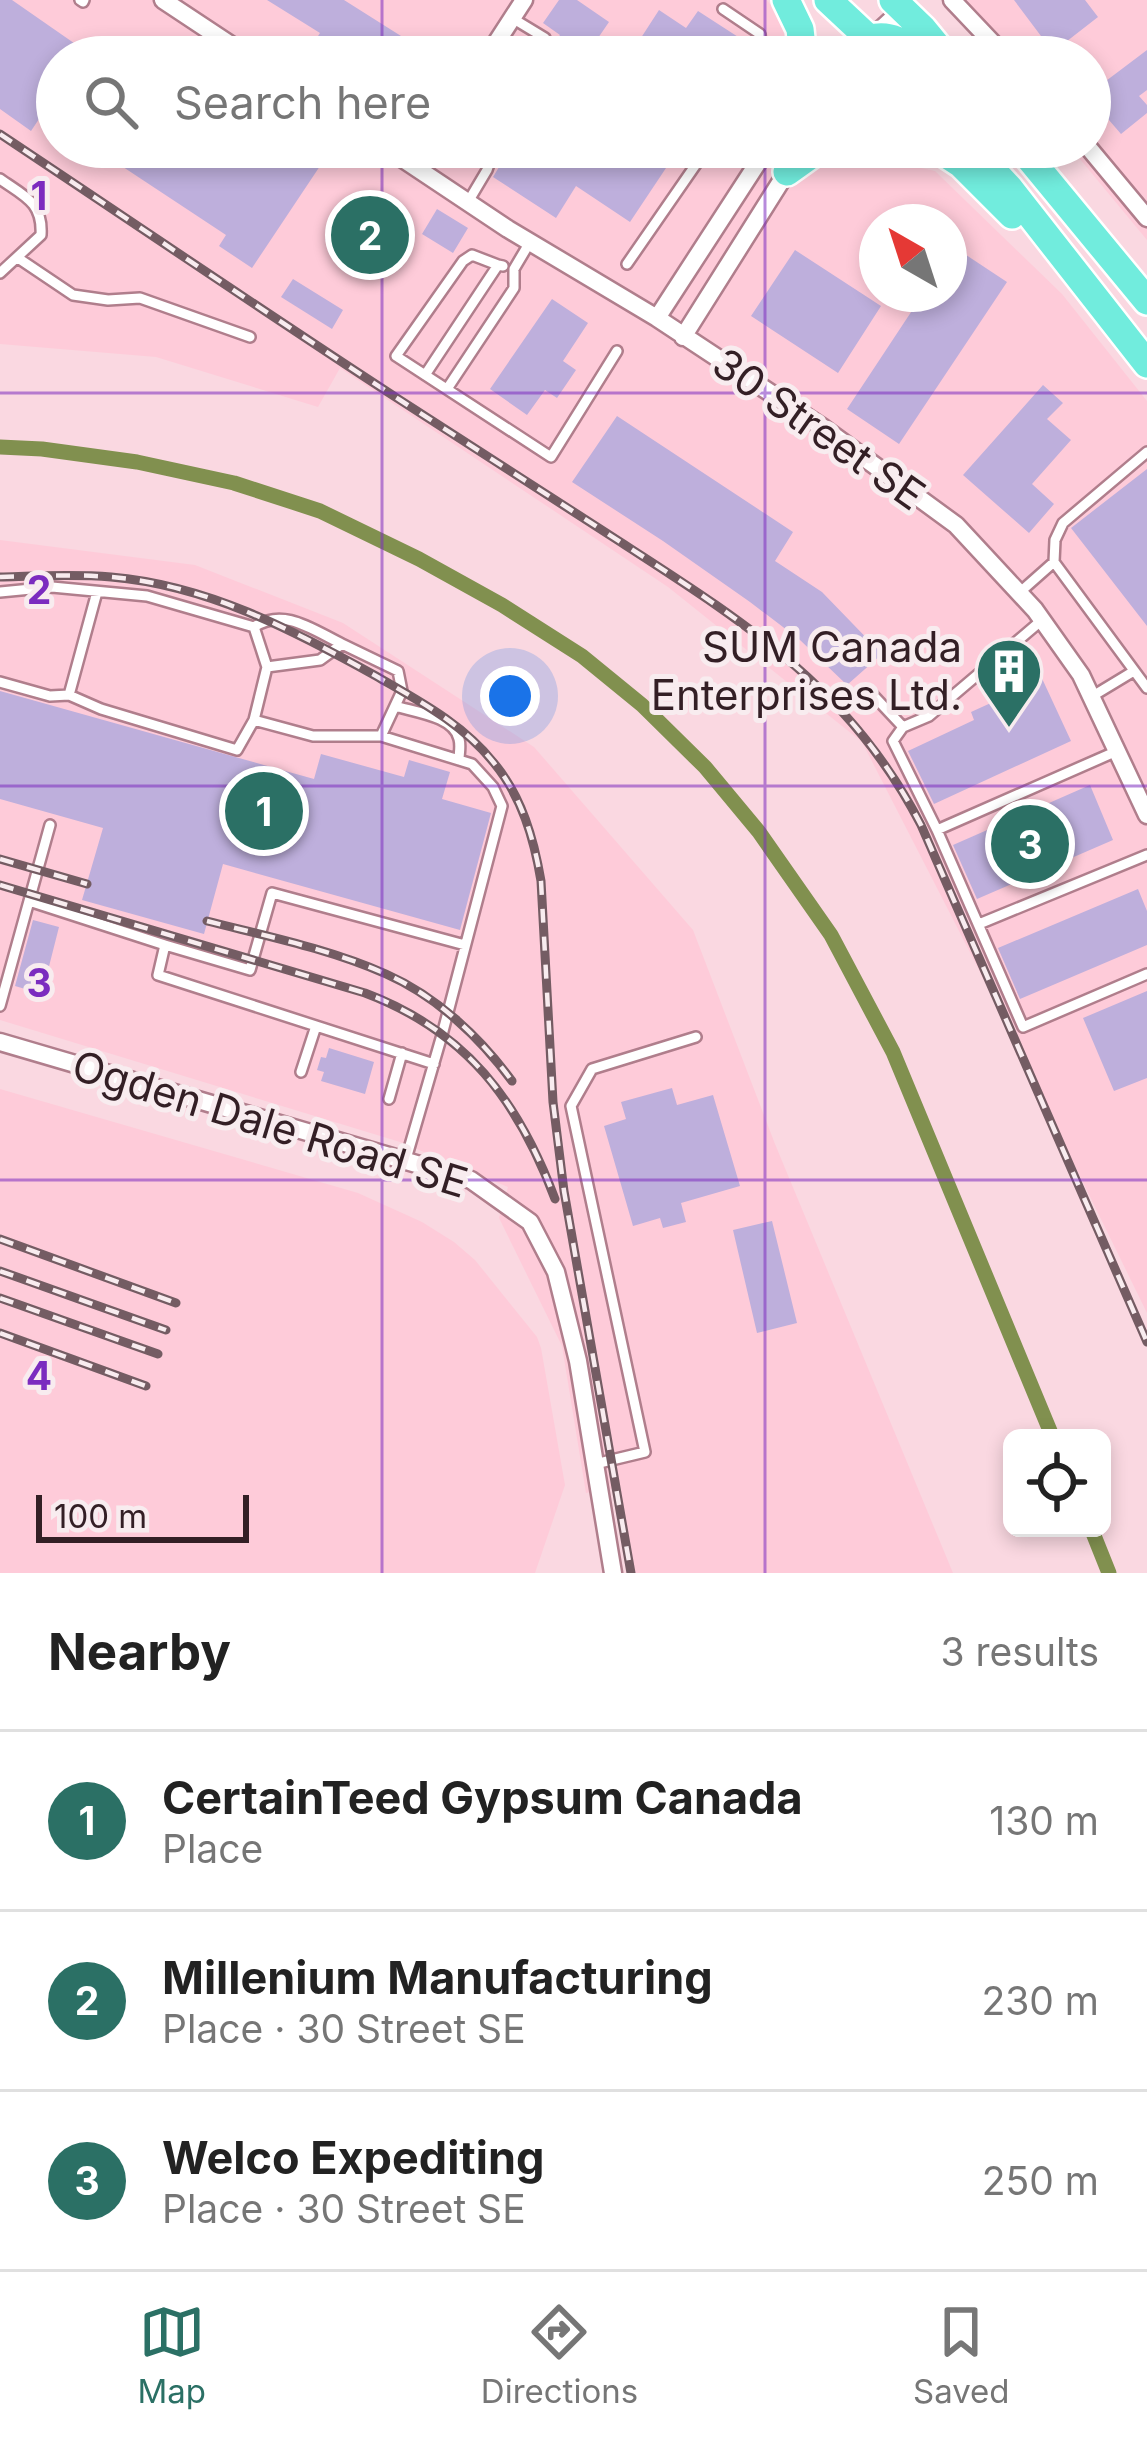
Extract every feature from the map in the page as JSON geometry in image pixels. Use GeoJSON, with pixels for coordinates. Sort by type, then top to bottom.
{"type":"FeatureCollection","features":[{"type":"Feature","properties":{"kind":"main road"},"geometry":{"type":"LineString","coordinates":[[786,0],[800,36]]}},
{"type":"Feature","properties":{"kind":"main road"},"geometry":{"type":"LineString","coordinates":[[828,0],[889,36]]}},
{"type":"Feature","properties":{"kind":"main road"},"geometry":{"type":"LineString","coordinates":[[787,172],[793,168]]}},
{"type":"Feature","properties":{"kind":"main road"},"geometry":{"type":"LineString","coordinates":[[965,168],[1062,255]]}},
{"type":"Feature","properties":{"kind":"main road"},"geometry":{"type":"LineString","coordinates":[[990,168],[1147,364]]}},
{"type":"Feature","properties":{"kind":"main road"},"geometry":{"type":"LineString","coordinates":[[1033,168],[1051,184]]}},
{"type":"Feature","properties":{"kind":"main road"},"geometry":{"type":"LineString","coordinates":[[1038,168],[1147,301]]}},
{"type":"Feature","properties":{"kind":"street"},"geometry":{"type":"LineString","coordinates":[[163,0],[217,36]]}},
{"type":"Feature","properties":{"kind":"street"},"geometry":{"type":"LineString","coordinates":[[500,36],[524,0]]}},
{"type":"Feature","properties":{"kind":"street"},"geometry":{"type":"LineString","coordinates":[[952,0],[986,36]]}},
{"type":"Feature","properties":{"kind":"street","name":"30 Street SE"},"geometry":{"type":"LineString","coordinates":[[417,168],[822,427],[956,525],[1042,620],[1081,675],[1147,815]]}},
{"type":"Feature","properties":{"kind":"street"},"geometry":{"type":"LineString","coordinates":[[657,318],[755,168]]}},
{"type":"Feature","properties":{"kind":"street"},"geometry":{"type":"LineString","coordinates":[[683,337],[790,168]]}},
{"type":"Feature","properties":{"kind":"street"},"geometry":{"type":"LineString","coordinates":[[1105,168],[1147,218]]}},
{"type":"Feature","properties":{"kind":"street","name":"Ogden Dale Road SE"},"geometry":{"type":"LineString","coordinates":[[0,1042],[471,1180],[530,1222],[556,1272],[578,1361],[613,1573]]}},
{"type":"Feature","properties":{"kind":"lane"},"geometry":{"type":"LineString","coordinates":[[723,9],[760,36]]}},
{"type":"Feature","properties":{"kind":"lane"},"geometry":{"type":"LineString","coordinates":[[512,18],[542,36]]}},
{"type":"Feature","properties":{"kind":"lane"},"geometry":{"type":"LineString","coordinates":[[468,202],[488,168]]}},
{"type":"Feature","properties":{"kind":"lane"},"geometry":{"type":"LineString","coordinates":[[627,264],[693,168]]}},
{"type":"Feature","properties":{"kind":"lane"},"geometry":{"type":"LineString","coordinates":[[0,179],[33,202],[42,218],[40,235],[0,274]]}},
{"type":"Feature","properties":{"kind":"lane"},"geometry":{"type":"LineString","coordinates":[[447,389],[514,288],[514,269],[530,242]]}},
{"type":"Feature","properties":{"kind":"lane"},"geometry":{"type":"LineString","coordinates":[[514,269],[472,255],[463,261],[396,356],[551,457],[617,351]]}},
{"type":"Feature","properties":{"kind":"lane"},"geometry":{"type":"LineString","coordinates":[[18,258],[73,295],[108,301],[140,298],[250,337]]}},
{"type":"Feature","properties":{"kind":"lane"},"geometry":{"type":"LineString","coordinates":[[425,375],[498,265]]}},
{"type":"Feature","properties":{"kind":"lane"},"geometry":{"type":"LineString","coordinates":[[1147,452],[1064,524],[1054,540],[1054,562],[1147,688]]}},
{"type":"Feature","properties":{"kind":"lane"},"geometry":{"type":"LineString","coordinates":[[1019,593],[1054,562]]}},
{"type":"Feature","properties":{"kind":"lane"},"geometry":{"type":"LineString","coordinates":[[0,592],[52,587],[147,596],[254,627],[281,616],[398,671],[402,691],[381,736]]}},
{"type":"Feature","properties":{"kind":"lane"},"geometry":{"type":"LineString","coordinates":[[69,695],[97,592]]}},
{"type":"Feature","properties":{"kind":"lane"},"geometry":{"type":"LineString","coordinates":[[1042,620],[929,716],[903,727],[893,741],[1023,1027],[1147,974]]}},
{"type":"Feature","properties":{"kind":"lane"},"geometry":{"type":"LineString","coordinates":[[0,682],[50,696],[69,695],[238,750],[254,720],[267,667],[254,627]]}},
{"type":"Feature","properties":{"kind":"lane"},"geometry":{"type":"LineString","coordinates":[[267,667],[320,661],[342,644]]}},
{"type":"Feature","properties":{"kind":"lane"},"geometry":{"type":"LineString","coordinates":[[1091,697],[1134,671]]}},
{"type":"Feature","properties":{"kind":"lane"},"geometry":{"type":"LineString","coordinates":[[873,695],[903,727]]}},
{"type":"Feature","properties":{"kind":"lane"},"geometry":{"type":"LineString","coordinates":[[395,706],[453,727],[459,735],[459,760]]}},
{"type":"Feature","properties":{"kind":"lane"},"geometry":{"type":"LineString","coordinates":[[254,720],[313,736],[381,736],[472,764],[493,787],[502,806],[406,1161]]}},
{"type":"Feature","properties":{"kind":"lane"},"geometry":{"type":"LineString","coordinates":[[937,830],[1117,751]]}},
{"type":"Feature","properties":{"kind":"lane"},"geometry":{"type":"LineString","coordinates":[[0,1006],[50,825]]}},
{"type":"Feature","properties":{"kind":"lane"},"geometry":{"type":"LineString","coordinates":[[979,924],[1147,855]]}},
{"type":"Feature","properties":{"kind":"lane"},"geometry":{"type":"LineString","coordinates":[[28,902],[250,970],[272,893],[465,945]]}},
{"type":"Feature","properties":{"kind":"lane"},"geometry":{"type":"LineString","coordinates":[[165,945],[158,975],[434,1064]]}},
{"type":"Feature","properties":{"kind":"lane"},"geometry":{"type":"LineString","coordinates":[[301,1072],[316,1026]]}},
{"type":"Feature","properties":{"kind":"lane"},"geometry":{"type":"LineString","coordinates":[[595,1464],[645,1452],[571,1106],[592,1069],[696,1037]]}},
{"type":"Feature","properties":{"kind":"lane"},"geometry":{"type":"LineString","coordinates":[[388,1099],[402,1054]]}},
{"type":"Feature","properties":{"kind":"shaded area"},"geometry":{"type":"Polygon","coordinates":[[[0,0],[767,0],[793,36],[36,36],[36,168],[921,168],[935,171],[1062,294],[1147,401],[1147,1313],[862,742],[668,587],[340,368],[318,407],[156,357],[0,344],[0,0]]]}},
{"type":"Feature","properties":{"kind":"shaded area"},"geometry":{"type":"Polygon","coordinates":[[[947,0],[1147,0],[1147,240],[1087,168],[1111,168],[1111,36],[977,36],[947,0]]]}},
{"type":"Feature","properties":{"kind":"shaded area"},"geometry":{"type":"Polygon","coordinates":[[[0,540],[195,565],[343,623],[534,747],[693,930],[775,1144],[953,1573],[635,1573],[616,1488],[586,1493],[562,1346],[499,1218],[508,1187],[400,1142],[0,1020],[0,540]]]}},
{"type":"Feature","properties":{"kind":"shaded area"},"geometry":{"type":"Polygon","coordinates":[[[0,1089],[358,1193],[422,1222],[475,1260],[541,1348],[565,1485],[535,1573],[0,1573],[0,1089]]]}},
{"type":"Feature","properties":{"kind":"building"},"geometry":{"type":"Polygon","coordinates":[[[0,0],[12,0],[64,36],[36,36],[36,124],[31,131],[0,109],[0,0]]]}},
{"type":"Feature","properties":{"kind":"building"},"geometry":{"type":"Polygon","coordinates":[[[267,0],[344,0],[401,36],[318,36],[267,0]]]}},
{"type":"Feature","properties":{"kind":"building"},"geometry":{"type":"Polygon","coordinates":[[[559,0],[577,0],[609,22],[599,36],[559,36],[543,23],[559,0]]]}},
{"type":"Feature","properties":{"kind":"building"},"geometry":{"type":"Polygon","coordinates":[[[1014,0],[1085,0],[1098,17],[1074,36],[1041,36],[1014,0]]]}},
{"type":"Feature","properties":{"kind":"building"},"geometry":{"type":"Polygon","coordinates":[[[659,10],[686,28],[698,11],[737,36],[642,36],[659,10]]]}},
{"type":"Feature","properties":{"kind":"building"},"geometry":{"type":"Polygon","coordinates":[[[1147,50],[1147,90],[1139,96],[1147,113],[1121,134],[1111,122],[1111,77],[1147,50]]]}},
{"type":"Feature","properties":{"kind":"building"},"geometry":{"type":"Polygon","coordinates":[[[125,168],[319,168],[252,268],[219,246],[226,235],[125,168]]]}},
{"type":"Feature","properties":{"kind":"building"},"geometry":{"type":"Polygon","coordinates":[[[498,168],[666,168],[630,222],[576,186],[556,218],[493,177],[498,168]]]}},
{"type":"Feature","properties":{"kind":"building"},"geometry":{"type":"Polygon","coordinates":[[[359,191],[415,230],[381,279],[325,240],[359,191]]]}},
{"type":"Feature","properties":{"kind":"building"},"geometry":{"type":"Polygon","coordinates":[[[437,209],[468,228],[453,253],[422,234],[437,209]]]}},
{"type":"Feature","properties":{"kind":"building"},"geometry":{"type":"Polygon","coordinates":[[[795,250],[859,292],[859,312],[877,312],[838,373],[751,316],[795,250]]]}},
{"type":"Feature","properties":{"kind":"building"},"geometry":{"type":"Polygon","coordinates":[[[967,256],[1007,282],[899,444],[847,409],[911,312],[967,312],[967,256]]]}},
{"type":"Feature","properties":{"kind":"building"},"geometry":{"type":"Polygon","coordinates":[[[293,279],[343,310],[332,329],[281,297],[293,279]]]}},
{"type":"Feature","properties":{"kind":"building"},"geometry":{"type":"Polygon","coordinates":[[[552,299],[588,323],[563,361],[576,370],[557,398],[545,390],[527,415],[490,389],[552,299]]]}},
{"type":"Feature","properties":{"kind":"building"},"geometry":{"type":"Polygon","coordinates":[[[1043,385],[1063,403],[1047,419],[1071,440],[1032,484],[1054,504],[1029,533],[963,475],[1043,385]]]}},
{"type":"Feature","properties":{"kind":"building"},"geometry":{"type":"Polygon","coordinates":[[[617,416],[793,532],[775,561],[822,592],[882,654],[847,685],[800,640],[750,602],[572,482],[617,416]]]}},
{"type":"Feature","properties":{"kind":"building"},"geometry":{"type":"Polygon","coordinates":[[[1147,469],[1147,626],[1071,528],[1147,469]]]}},
{"type":"Feature","properties":{"kind":"building","name":"SUM Canada Enterprises Ltd."},"geometry":{"type":"Polygon","coordinates":[[[1039,672],[1071,741],[934,804],[908,751],[974,720],[971,712],[1004,697],[1001,690],[1039,672]]]}},
{"type":"Feature","properties":{"kind":"building"},"geometry":{"type":"Polygon","coordinates":[[[0,691],[314,779],[321,754],[404,777],[409,760],[450,772],[442,799],[491,813],[460,930],[223,864],[204,934],[82,900],[103,828],[0,799],[0,691]]]}},
{"type":"Feature","properties":{"kind":"building"},"geometry":{"type":"Polygon","coordinates":[[[1090,785],[1113,840],[977,899],[953,845],[1090,785]]]}},
{"type":"Feature","properties":{"kind":"building"},"geometry":{"type":"Polygon","coordinates":[[[1138,889],[1147,911],[1147,945],[1020,999],[998,948],[1138,889]]]}},
{"type":"Feature","properties":{"kind":"building"},"geometry":{"type":"Polygon","coordinates":[[[33,920],[59,927],[42,994],[15,986],[33,920]]]}},
{"type":"Feature","properties":{"kind":"building"},"geometry":{"type":"Polygon","coordinates":[[[1147,991],[1147,1078],[1114,1091],[1083,1018],[1147,991]]]}},
{"type":"Feature","properties":{"kind":"building"},"geometry":{"type":"Polygon","coordinates":[[[329,1048],[374,1062],[365,1094],[321,1081],[324,1072],[317,1070],[329,1048]]]}},
{"type":"Feature","properties":{"kind":"building"},"geometry":{"type":"Polygon","coordinates":[[[672,1088],[677,1105],[713,1095],[740,1186],[681,1203],[686,1222],[663,1228],[660,1218],[633,1226],[604,1126],[626,1119],[621,1102],[672,1088]]]}},
{"type":"Feature","properties":{"kind":"building"},"geometry":{"type":"Polygon","coordinates":[[[772,1221],[797,1323],[757,1333],[733,1230],[772,1221]]]}},
{"type":"Feature","properties":{"kind":"waterway"},"geometry":{"type":"LineString","coordinates":[[0,447],[137,462],[234,483],[320,511],[502,605],[582,656],[642,705],[705,767],[759,832],[831,935],[893,1052],[1049,1429]]}},
{"type":"Feature","properties":{"kind":"waterway"},"geometry":{"type":"LineString","coordinates":[[1095,1537],[1109,1573]]}},
{"type":"Feature","properties":{"kind":"railway"},"geometry":{"type":"LineString","coordinates":[[0,134],[36,158]]}},
{"type":"Feature","properties":{"kind":"railway"},"geometry":{"type":"LineString","coordinates":[[51,168],[711,602],[792,663],[828,697],[893,777],[921,825],[1147,1342]]}},
{"type":"Feature","properties":{"kind":"railway"},"geometry":{"type":"LineString","coordinates":[[0,577],[83,576],[147,582],[248,612],[424,704],[468,736],[504,776],[525,819],[541,881],[553,1102],[564,1191],[631,1573]]}},
{"type":"Feature","properties":{"kind":"railway"},"geometry":{"type":"LineString","coordinates":[[0,859],[87,884]]}},
{"type":"Feature","properties":{"kind":"railway"},"geometry":{"type":"LineString","coordinates":[[0,885],[365,993],[401,1009],[432,1027],[484,1073],[524,1130],[555,1199]]}},
{"type":"Feature","properties":{"kind":"railway"},"geometry":{"type":"LineString","coordinates":[[207,921],[320,950],[404,983],[456,1019],[512,1081]]}},
{"type":"Feature","properties":{"kind":"railway"},"geometry":{"type":"LineString","coordinates":[[0,1239],[176,1303]]}},
{"type":"Feature","properties":{"kind":"railway"},"geometry":{"type":"LineString","coordinates":[[0,1271],[166,1330]]}},
{"type":"Feature","properties":{"kind":"railway"},"geometry":{"type":"LineString","coordinates":[[0,1298],[158,1354]]}},
{"type":"Feature","properties":{"kind":"railway"},"geometry":{"type":"LineString","coordinates":[[0,1333],[146,1386]]}},
{"type":"Feature","properties":{"kind":"place","name":"Millenium Manufacturing"},"geometry":{"type":"Point","coordinates":[370,235]}},
{"type":"Feature","properties":{"kind":"place","name":"SUM Canada Enterprises Ltd."},"geometry":{"type":"Point","coordinates":[1009,730]}},
{"type":"Feature","properties":{"kind":"place","name":"CertainTeed Gypsum Canada"},"geometry":{"type":"Point","coordinates":[264,811]}},
{"type":"Feature","properties":{"kind":"place","name":"Welco Expediting"},"geometry":{"type":"Point","coordinates":[1030,844]}}]}
